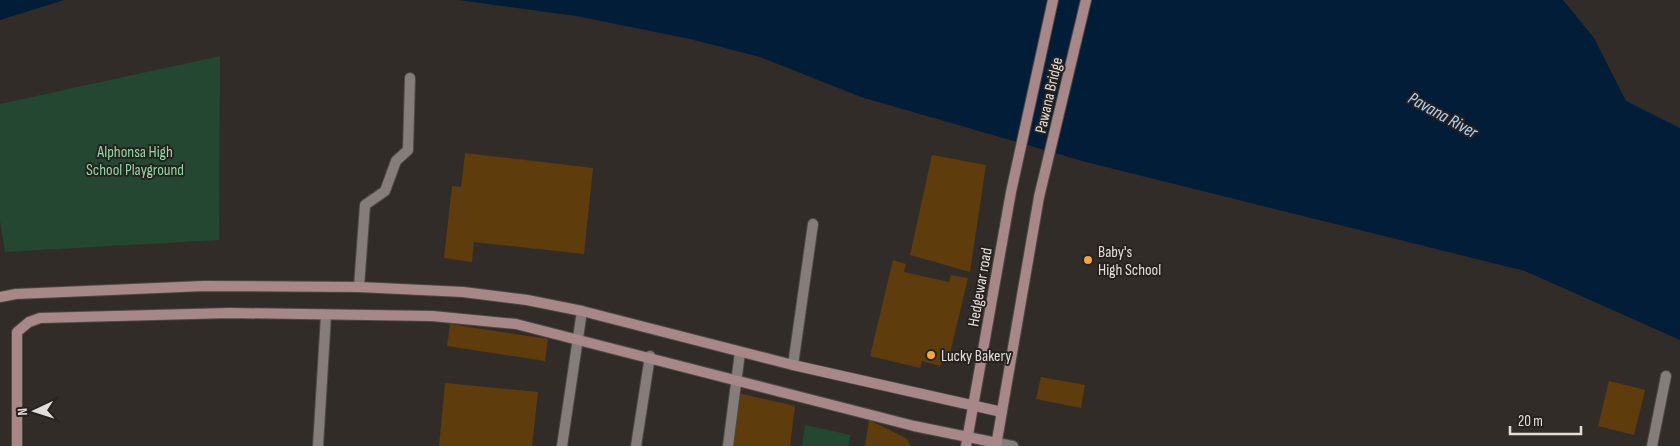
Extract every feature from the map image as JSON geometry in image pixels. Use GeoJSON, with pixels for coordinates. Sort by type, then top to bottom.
{"type":"FeatureCollection","features":[{"type":"Feature","properties":{"kind":"street","name":"Pawana Bridge"},"geometry":{"type":"LineString","coordinates":[[1011,192],[1053,0]]}},
{"type":"Feature","properties":{"kind":"street","name":"Pawana Bridge"},"geometry":{"type":"LineString","coordinates":[[1002,412],[1039,197],[1086,0]]}},
{"type":"Feature","properties":{"kind":"street"},"geometry":{"type":"LineString","coordinates":[[359,286],[365,205],[385,191],[396,161],[408,150],[410,78]]}},
{"type":"Feature","properties":{"kind":"street","name":"Hedgewar road"},"geometry":{"type":"LineString","coordinates":[[966,442],[1011,192]]}},
{"type":"Feature","properties":{"kind":"street"},"geometry":{"type":"LineString","coordinates":[[793,365],[813,224]]}},
{"type":"Feature","properties":{"kind":"street"},"geometry":{"type":"LineString","coordinates":[[0,297],[16,294],[204,286],[359,286],[463,292],[527,300],[582,311],[793,365],[1002,412],[996,444]]}},
{"type":"Feature","properties":{"kind":"street"},"geometry":{"type":"LineString","coordinates":[[562,446],[582,311]]}},
{"type":"Feature","properties":{"kind":"street"},"geometry":{"type":"LineString","coordinates":[[17,446],[18,332],[29,322],[40,318],[230,313],[475,318],[516,324],[650,356],[735,381],[966,442],[1013,446]]}},
{"type":"Feature","properties":{"kind":"street"},"geometry":{"type":"LineString","coordinates":[[318,446],[326,315]]}},
{"type":"Feature","properties":{"kind":"street"},"geometry":{"type":"LineString","coordinates":[[728,446],[740,352]]}},
{"type":"Feature","properties":{"kind":"street"},"geometry":{"type":"LineString","coordinates":[[636,446],[650,356]]}},
{"type":"Feature","properties":{"kind":"street"},"geometry":{"type":"LineString","coordinates":[[1652,446],[1666,376]]}},
{"type":"Feature","properties":{"kind":"green space","name":"Alphonsa High School Playground"},"geometry":{"type":"Polygon","coordinates":[[[220,56],[219,240],[5,252],[0,221],[0,104],[220,56]]]}},
{"type":"Feature","properties":{"kind":"green space"},"geometry":{"type":"Polygon","coordinates":[[[805,425],[851,435],[848,446],[802,446],[805,425]]]}},
{"type":"Feature","properties":{"kind":"water"},"geometry":{"type":"Polygon","coordinates":[[[0,0],[64,0],[0,20],[0,0]]]}},
{"type":"Feature","properties":{"kind":"water","name":"Pavana River"},"geometry":{"type":"Polygon","coordinates":[[[459,0],[1563,0],[1594,38],[1626,101],[1680,128],[1680,340],[1525,271],[1086,162],[861,97],[760,57],[690,39],[576,16],[459,0]]]}},
{"type":"Feature","properties":{"kind":"building"},"geometry":{"type":"Polygon","coordinates":[[[465,153],[593,168],[584,254],[474,242],[472,262],[444,258],[452,186],[461,187],[465,153]]]}},
{"type":"Feature","properties":{"kind":"building"},"geometry":{"type":"Polygon","coordinates":[[[932,155],[986,165],[970,272],[910,255],[932,155]]]}},
{"type":"Feature","properties":{"kind":"building"},"geometry":{"type":"Polygon","coordinates":[[[893,260],[906,264],[904,272],[949,282],[951,275],[968,278],[948,362],[942,361],[940,366],[922,361],[920,368],[870,356],[893,260]]]}},
{"type":"Feature","properties":{"kind":"building"},"geometry":{"type":"Polygon","coordinates":[[[450,324],[548,339],[545,361],[447,346],[450,324]]]}},
{"type":"Feature","properties":{"kind":"building"},"geometry":{"type":"Polygon","coordinates":[[[1041,377],[1085,385],[1081,408],[1036,399],[1041,377]]]}},
{"type":"Feature","properties":{"kind":"building"},"geometry":{"type":"Polygon","coordinates":[[[1609,381],[1645,390],[1634,435],[1598,426],[1609,381]]]}},
{"type":"Feature","properties":{"kind":"building"},"geometry":{"type":"Polygon","coordinates":[[[445,383],[538,392],[532,446],[439,446],[445,383]]]}},
{"type":"Feature","properties":{"kind":"building"},"geometry":{"type":"Polygon","coordinates":[[[738,393],[795,406],[790,446],[733,446],[738,393]]]}},
{"type":"Feature","properties":{"kind":"building"},"geometry":{"type":"Polygon","coordinates":[[[869,420],[906,438],[911,446],[865,446],[869,420]]]}},
{"type":"Feature","properties":{"kind":"place","name":"Baby's High School"},"geometry":{"type":"Point","coordinates":[1088,260]}},
{"type":"Feature","properties":{"kind":"place","name":"Lucky Bakery"},"geometry":{"type":"Point","coordinates":[931,355]}}]}
